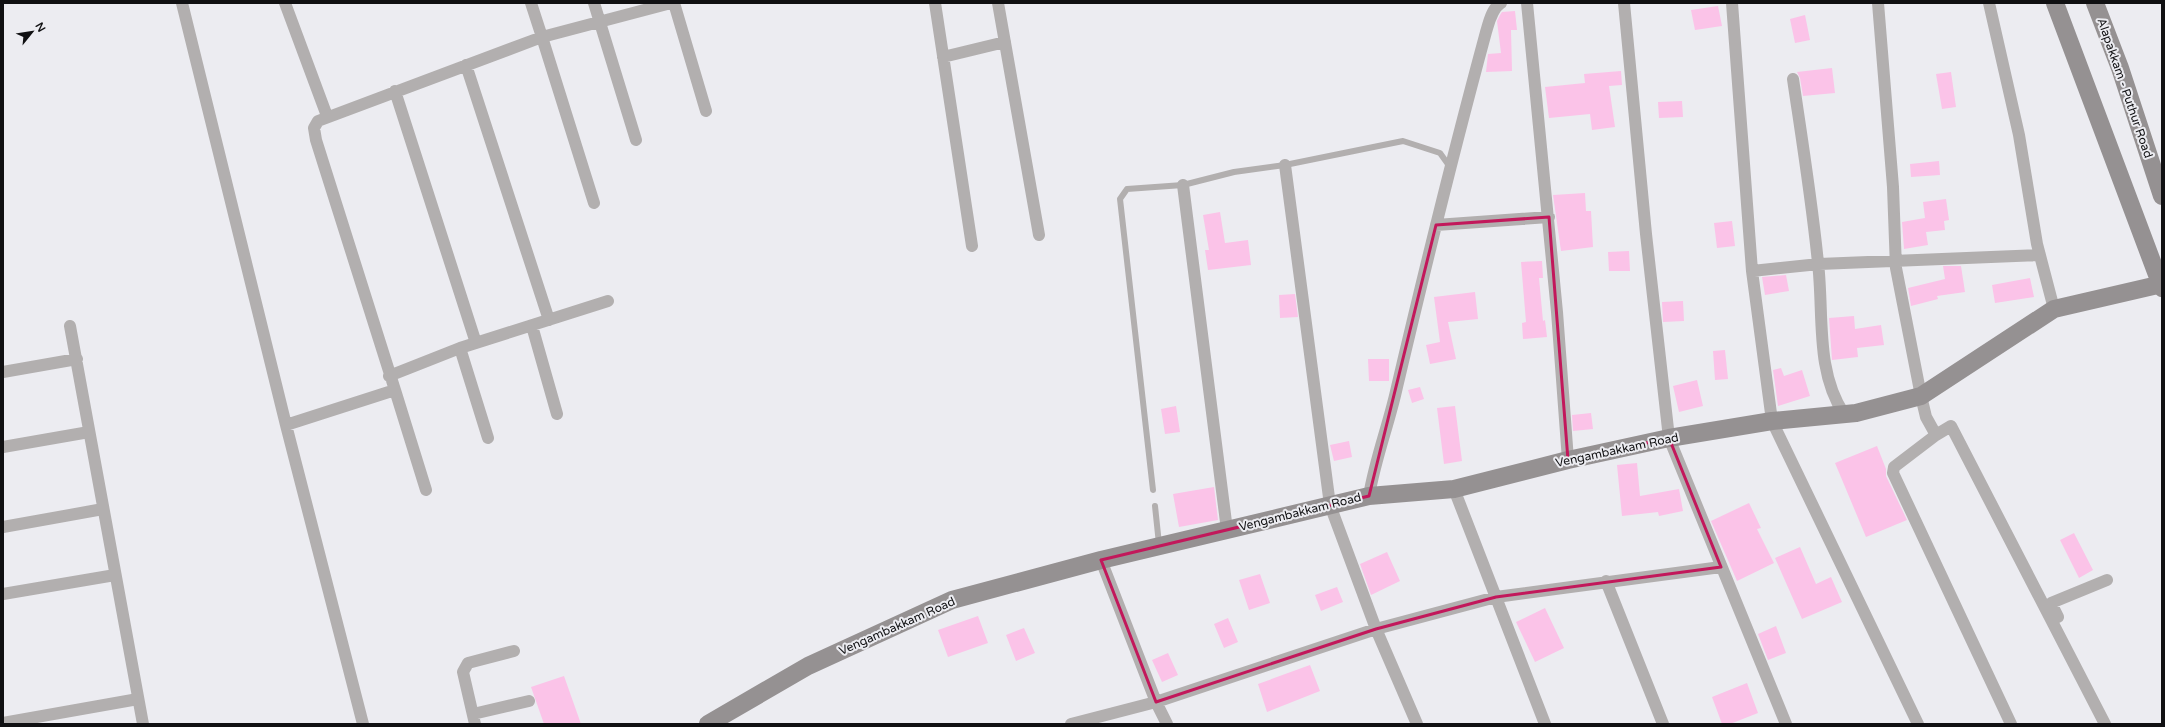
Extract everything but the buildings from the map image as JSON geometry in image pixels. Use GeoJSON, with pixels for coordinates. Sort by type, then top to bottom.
{"type":"FeatureCollection","features":[{"type":"Feature","properties":{"kind":"main road"},"geometry":{"type":"LineString","coordinates":[[2054,309],[2162,285],[2055,3]]}},
{"type":"Feature","properties":{"kind":"main road","name":"Alapakkam - Puthur Road"},"geometry":{"type":"LineString","coordinates":[[2095,3],[2120,68],[2162,196]]}},
{"type":"Feature","properties":{"kind":"main road","name":"Vengambakkam Road"},"geometry":{"type":"LineString","coordinates":[[708,724],[808,666],[952,600],[1101,560],[1369,496],[1454,489],[1568,460],[1669,438],[1772,421],[1856,414],[1921,396],[2054,309]]}},
{"type":"Feature","properties":{"kind":"street"},"geometry":{"type":"LineString","coordinates":[[182,3],[286,425],[363,724]]}},
{"type":"Feature","properties":{"kind":"street"},"geometry":{"type":"LineString","coordinates":[[285,3],[327,116]]}},
{"type":"Feature","properties":{"kind":"street"},"geometry":{"type":"LineString","coordinates":[[532,3],[594,203]]}},
{"type":"Feature","properties":{"kind":"street"},"geometry":{"type":"LineString","coordinates":[[594,3],[636,140]]}},
{"type":"Feature","properties":{"kind":"street"},"geometry":{"type":"LineString","coordinates":[[426,490],[316,140],[314,128],[318,121],[327,116],[395,90],[542,37],[672,3],[706,111]]}},
{"type":"Feature","properties":{"kind":"street"},"geometry":{"type":"LineString","coordinates":[[935,3],[972,246]]}},
{"type":"Feature","properties":{"kind":"street"},"geometry":{"type":"LineString","coordinates":[[998,3],[1039,235]]}},
{"type":"Feature","properties":{"kind":"street"},"geometry":{"type":"LineString","coordinates":[[1369,496],[1374,466],[1396,391],[1450,167],[1490,19],[1498,5],[1502,3]]}},
{"type":"Feature","properties":{"kind":"street"},"geometry":{"type":"LineString","coordinates":[[1527,3],[1549,217],[1568,460]]}},
{"type":"Feature","properties":{"kind":"street"},"geometry":{"type":"LineString","coordinates":[[1624,3],[1646,234],[1669,438],[1786,724]]}},
{"type":"Feature","properties":{"kind":"street"},"geometry":{"type":"LineString","coordinates":[[1732,3],[1752,271],[1772,421],[1918,724]]}},
{"type":"Feature","properties":{"kind":"street"},"geometry":{"type":"LineString","coordinates":[[1878,3],[1894,187],[1896,268],[1926,417],[1936,435]]}},
{"type":"Feature","properties":{"kind":"street"},"geometry":{"type":"LineString","coordinates":[[1989,3],[2019,135],[2040,255],[2054,309]]}},
{"type":"Feature","properties":{"kind":"street"},"geometry":{"type":"LineString","coordinates":[[943,57],[1005,42]]}},
{"type":"Feature","properties":{"kind":"street"},"geometry":{"type":"LineString","coordinates":[[466,65],[550,320]]}},
{"type":"Feature","properties":{"kind":"street"},"geometry":{"type":"LineString","coordinates":[[1793,79],[1818,264],[1827,372],[1829,385],[1835,401],[1844,414]]}},
{"type":"Feature","properties":{"kind":"street"},"geometry":{"type":"LineString","coordinates":[[395,90],[476,343]]}},
{"type":"Feature","properties":{"kind":"street"},"geometry":{"type":"LineString","coordinates":[[1285,165],[1330,505],[1376,629],[1417,724]]}},
{"type":"Feature","properties":{"kind":"street"},"geometry":{"type":"LineString","coordinates":[[1183,185],[1226,530]]}},
{"type":"Feature","properties":{"kind":"street"},"geometry":{"type":"LineString","coordinates":[[1436,226],[1549,217]]}},
{"type":"Feature","properties":{"kind":"street"},"geometry":{"type":"LineString","coordinates":[[1752,271],[1818,264],[1897,262],[2040,255]]}},
{"type":"Feature","properties":{"kind":"street"},"geometry":{"type":"LineString","coordinates":[[389,376],[460,348],[608,301]]}},
{"type":"Feature","properties":{"kind":"street"},"geometry":{"type":"LineString","coordinates":[[70,326],[143,724]]}},
{"type":"Feature","properties":{"kind":"street"},"geometry":{"type":"LineString","coordinates":[[532,326],[558,414]]}},
{"type":"Feature","properties":{"kind":"street"},"geometry":{"type":"LineString","coordinates":[[460,348],[488,438]]}},
{"type":"Feature","properties":{"kind":"street"},"geometry":{"type":"LineString","coordinates":[[3,372],[77,359]]}},
{"type":"Feature","properties":{"kind":"street"},"geometry":{"type":"LineString","coordinates":[[286,425],[395,390]]}},
{"type":"Feature","properties":{"kind":"street"},"geometry":{"type":"LineString","coordinates":[[2011,724],[1893,473],[1894,467],[1936,435],[1951,426],[2105,724]]}},
{"type":"Feature","properties":{"kind":"street"},"geometry":{"type":"LineString","coordinates":[[3,447],[90,432]]}},
{"type":"Feature","properties":{"kind":"street"},"geometry":{"type":"LineString","coordinates":[[1454,489],[1545,724]]}},
{"type":"Feature","properties":{"kind":"street"},"geometry":{"type":"LineString","coordinates":[[3,527],[103,509]]}},
{"type":"Feature","properties":{"kind":"street"},"geometry":{"type":"LineString","coordinates":[[1101,560],[1156,702],[1167,724]]}},
{"type":"Feature","properties":{"kind":"street"},"geometry":{"type":"LineString","coordinates":[[1071,724],[1156,702],[1376,629],[1496,597],[1606,581],[1721,567]]}},
{"type":"Feature","properties":{"kind":"street"},"geometry":{"type":"LineString","coordinates":[[3,594],[115,575]]}},
{"type":"Feature","properties":{"kind":"street"},"geometry":{"type":"LineString","coordinates":[[2107,580],[2052,603],[2111,724]]}},
{"type":"Feature","properties":{"kind":"street"},"geometry":{"type":"LineString","coordinates":[[1606,581],[1663,724]]}},
{"type":"Feature","properties":{"kind":"street"},"geometry":{"type":"LineString","coordinates":[[514,652],[468,663],[464,667],[463,672],[474,719],[529,701]]}},
{"type":"Feature","properties":{"kind":"street"},"geometry":{"type":"LineString","coordinates":[[3,723],[138,699]]}},
{"type":"Feature","properties":{"kind":"lane"},"geometry":{"type":"LineString","coordinates":[[1153,490],[1120,199],[1127,189],[1183,185],[1234,172],[1285,165],[1403,141],[1440,153],[1450,167]]}},
{"type":"Feature","properties":{"kind":"lane"},"geometry":{"type":"LineString","coordinates":[[1155,506],[1160,546]]}},
{"type":"Feature","properties":{"kind":"highlighted area"},"geometry":{"type":"Polygon","coordinates":[[[1549,217],[1568,460],[1669,438],[1721,567],[1496,597],[1376,629],[1156,702],[1101,560],[1369,496],[1436,225],[1549,217]]]}}]}
